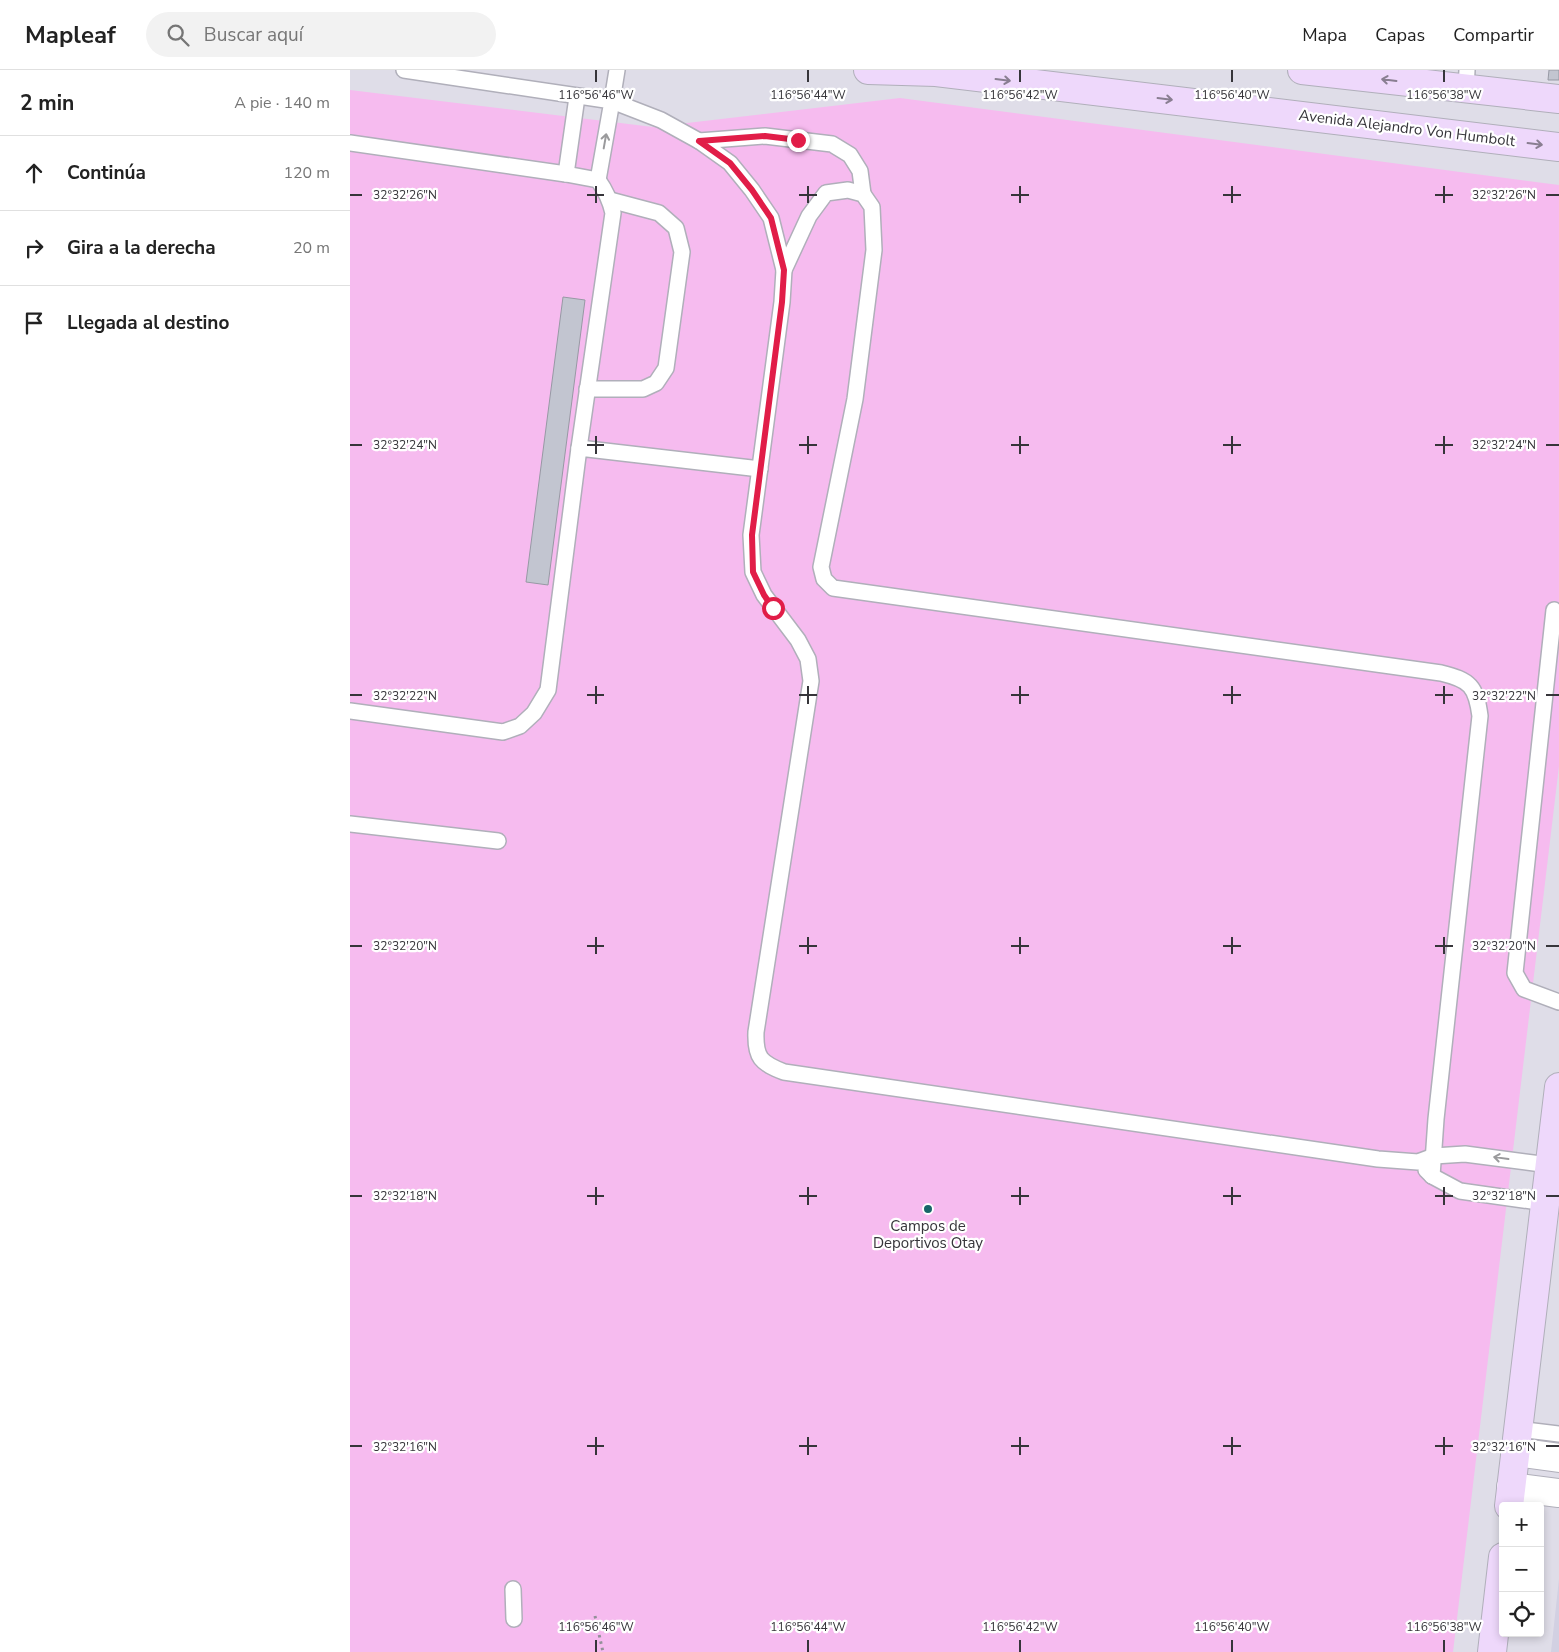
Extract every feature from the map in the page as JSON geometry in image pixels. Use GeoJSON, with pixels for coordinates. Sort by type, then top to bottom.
{"type":"FeatureCollection","features":[{"type":"Feature","properties":{"kind":"main road","name":"Avenida Alejandro Von Humbolt"},"geometry":{"type":"LineString","coordinates":[[868,70],[936,72],[1559,147]]}},
{"type":"Feature","properties":{"kind":"main road"},"geometry":{"type":"LineString","coordinates":[[1302,70],[1466,79],[1559,99]]}},
{"type":"Feature","properties":{"kind":"main road"},"geometry":{"type":"LineString","coordinates":[[1510,1496],[1559,1087]]}},
{"type":"Feature","properties":{"kind":"main road"},"geometry":{"type":"LineString","coordinates":[[1492,1652],[1499,1592]]}},
{"type":"Feature","properties":{"kind":"street"},"geometry":{"type":"LineString","coordinates":[[1517,1440],[1559,1458]]}},
{"type":"Feature","properties":{"kind":"street"},"geometry":{"type":"LineString","coordinates":[[1510,1496],[1559,1493]]}},
{"type":"Feature","properties":{"kind":"lane"},"geometry":{"type":"LineString","coordinates":[[404,70],[612,102],[661,120],[699,141],[730,163],[752,190],[771,218],[784,270],[782,302],[752,535],[753,572],[764,595],[798,640],[808,659],[811,681],[756,1032],[756,1046],[760,1057],[766,1065],[784,1072],[1378,1159],[1418,1162],[1434,1156],[1465,1154],[1549,1165]]}},
{"type":"Feature","properties":{"kind":"lane"},"geometry":{"type":"LineString","coordinates":[[350,711],[503,732],[520,726],[534,714],[548,690],[587,388],[612,213],[610,200],[598,180],[617,70]]}},
{"type":"Feature","properties":{"kind":"lane"},"geometry":{"type":"LineString","coordinates":[[566,174],[577,96]]}},
{"type":"Feature","properties":{"kind":"lane"},"geometry":{"type":"LineString","coordinates":[[699,141],[765,136],[832,144],[850,155],[860,171],[863,194],[872,207],[874,250],[855,399],[821,568],[824,579],[833,588],[1441,673],[1465,681],[1474,690],[1478,699],[1480,716],[1436,1119],[1432,1176]]}},
{"type":"Feature","properties":{"kind":"lane"},"geometry":{"type":"LineString","coordinates":[[350,143],[598,180]]}},
{"type":"Feature","properties":{"kind":"lane"},"geometry":{"type":"LineString","coordinates":[[784,270],[809,216],[826,193],[848,190],[863,194]]}},
{"type":"Feature","properties":{"kind":"lane"},"geometry":{"type":"LineString","coordinates":[[587,388],[643,388],[656,383],[661,376],[666,368],[682,252],[676,228],[659,213],[610,200]]}},
{"type":"Feature","properties":{"kind":"lane"},"geometry":{"type":"LineString","coordinates":[[579,448],[760,469]]}},
{"type":"Feature","properties":{"kind":"lane"},"geometry":{"type":"LineString","coordinates":[[1554,610],[1514,974],[1524,989],[1559,1002]]}},
{"type":"Feature","properties":{"kind":"lane"},"geometry":{"type":"LineString","coordinates":[[350,824],[498,841]]}},
{"type":"Feature","properties":{"kind":"lane"},"geometry":{"type":"LineString","coordinates":[[1418,1162],[1432,1176],[1460,1191],[1545,1203]]}},
{"type":"Feature","properties":{"kind":"lane"},"geometry":{"type":"LineString","coordinates":[[1517,1440],[1559,1434]]}},
{"type":"Feature","properties":{"kind":"lane"},"geometry":{"type":"LineString","coordinates":[[512,1588],[514,1619]]}},
{"type":"Feature","properties":{"kind":"path"},"geometry":{"type":"LineString","coordinates":[[595,1616],[604,1652]]}},
{"type":"Feature","properties":{"kind":"shaded area","name":"Campos de Deportivos Otay"},"geometry":{"type":"Polygon","coordinates":[[[350,90],[653,127],[900,98],[1559,185],[1559,766],[1453,1652],[350,1652],[350,90]]]}},
{"type":"Feature","properties":{"kind":"shaded area"},"geometry":{"type":"Polygon","coordinates":[[[1559,1579],[1559,1652],[1551,1652],[1559,1579]]]}},
{"type":"Feature","properties":{"kind":"building"},"geometry":{"type":"Polygon","coordinates":[[[1549,70],[1559,70],[1559,80],[1548,80],[1549,70]]]}},
{"type":"Feature","properties":{"kind":"building"},"geometry":{"type":"Polygon","coordinates":[[[563,297],[585,300],[548,585],[526,582],[563,297]]]}},
{"type":"Feature","properties":{"kind":"place","name":"Campos de Deportivos Otay"},"geometry":{"type":"Point","coordinates":[928,1209]}},
{"type":"Feature","properties":{"kind":"route"},"geometry":{"type":"LineString","coordinates":[[773,608],[764,595],[753,572],[752,535],[782,302],[784,270],[771,218],[752,190],[730,163],[699,141],[765,136],[798,140]]}}]}
